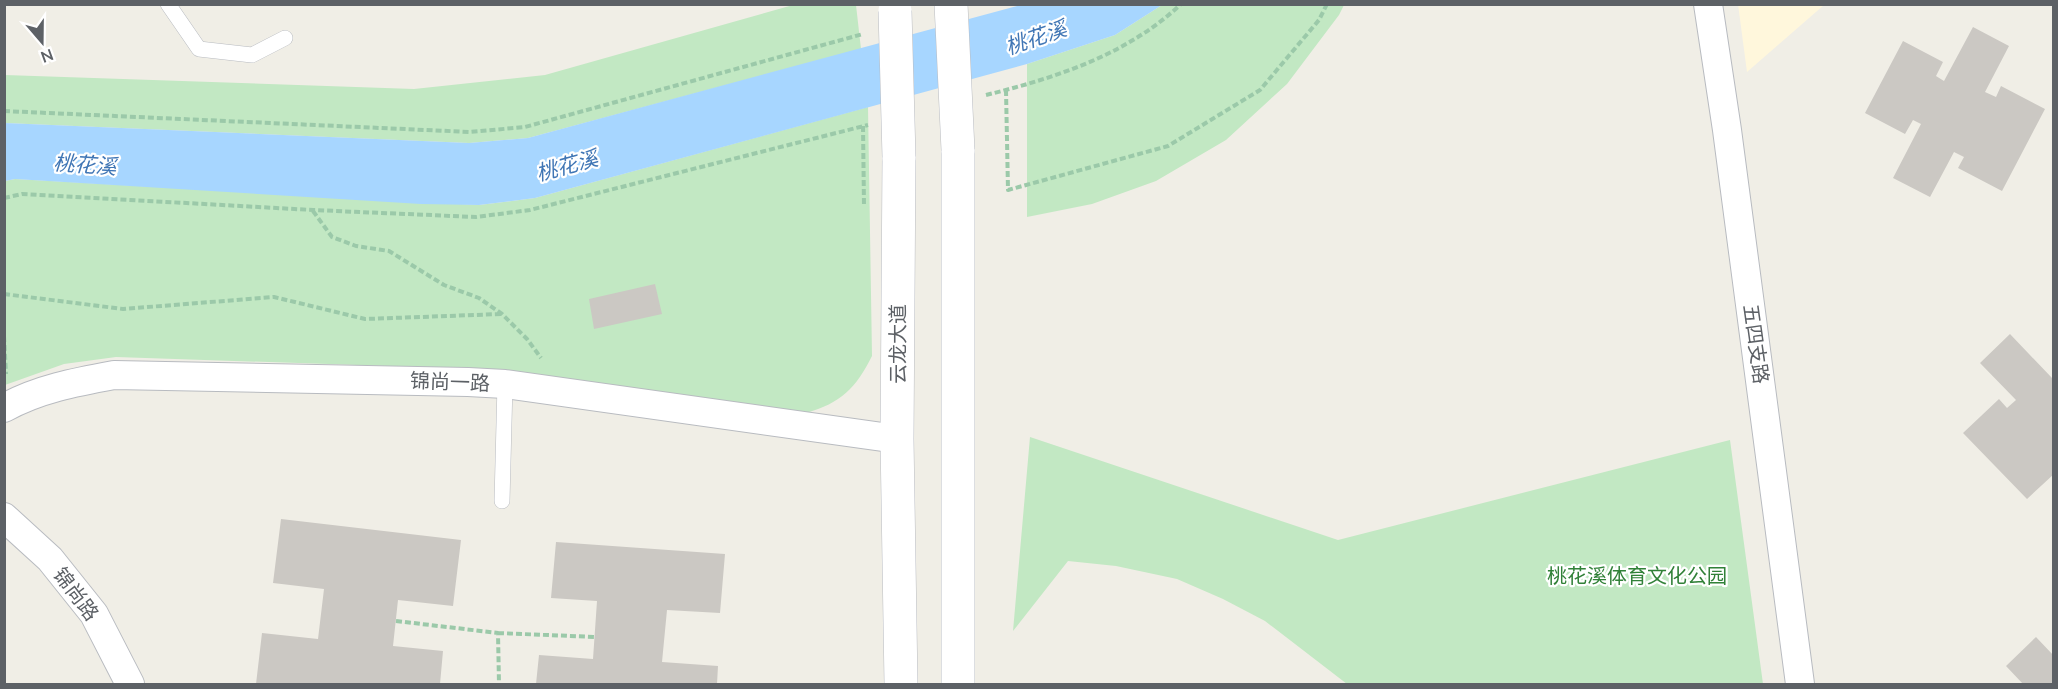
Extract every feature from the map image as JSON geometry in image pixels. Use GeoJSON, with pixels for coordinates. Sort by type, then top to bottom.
{"type":"FeatureCollection","features":[{"type":"Feature","properties":{"kind":"main road"},"geometry":{"type":"LineString","coordinates":[[951,4],[958,150],[958,684]]}},
{"type":"Feature","properties":{"kind":"main road","name":"云龙大道"},"geometry":{"type":"LineString","coordinates":[[895,8],[899,157],[897,440],[901,684]]}},
{"type":"Feature","properties":{"kind":"street","name":"五四支路"},"geometry":{"type":"LineString","coordinates":[[1708,4],[1727,130],[1800,684]]}},
{"type":"Feature","properties":{"kind":"street","name":"锦尚一路"},"geometry":{"type":"LineString","coordinates":[[5,396],[14,403],[63,384],[114,375],[505,384],[897,440]]}},
{"type":"Feature","properties":{"kind":"street","name":"锦尚路"},"geometry":{"type":"LineString","coordinates":[[4,517],[50,559],[94,614],[130,684]]}},
{"type":"Feature","properties":{"kind":"lane"},"geometry":{"type":"LineString","coordinates":[[168,4],[200,49],[252,55],[285,38]]}},
{"type":"Feature","properties":{"kind":"lane"},"geometry":{"type":"LineString","coordinates":[[502,501],[505,384]]}},
{"type":"Feature","properties":{"kind":"path"},"geometry":{"type":"LineString","coordinates":[[984,96],[1042,81],[1100,59],[1144,33],[1181,4]]}},
{"type":"Feature","properties":{"kind":"path"},"geometry":{"type":"LineString","coordinates":[[1006,90],[1008,190],[1168,146],[1260,90],[1319,20],[1327,4]]}},
{"type":"Feature","properties":{"kind":"path"},"geometry":{"type":"LineString","coordinates":[[4,111],[470,132],[525,127],[870,32]]}},
{"type":"Feature","properties":{"kind":"path"},"geometry":{"type":"LineString","coordinates":[[4,198],[22,194],[476,217],[530,210],[874,123]]}},
{"type":"Feature","properties":{"kind":"path"},"geometry":{"type":"LineString","coordinates":[[863,126],[864,217]]}},
{"type":"Feature","properties":{"kind":"path"},"geometry":{"type":"LineString","coordinates":[[313,210],[332,237],[356,246],[389,251],[444,285],[479,298],[502,314],[527,339],[545,362]]}},
{"type":"Feature","properties":{"kind":"path"},"geometry":{"type":"LineString","coordinates":[[4,294],[123,309],[274,297],[365,319],[502,314]]}},
{"type":"Feature","properties":{"kind":"path"},"geometry":{"type":"LineString","coordinates":[[4,336],[5,396]]}},
{"type":"Feature","properties":{"kind":"path"},"geometry":{"type":"LineString","coordinates":[[396,621],[498,633],[594,637]]}},
{"type":"Feature","properties":{"kind":"path"},"geometry":{"type":"LineString","coordinates":[[498,633],[499,684]]}},
{"type":"Feature","properties":{"kind":"shaded area"},"geometry":{"type":"Polygon","coordinates":[[[1738,4],[1824,4],[1824,5],[1747,72],[1738,4]]]}},
{"type":"Feature","properties":{"kind":"green space"},"geometry":{"type":"Polygon","coordinates":[[[793,5],[856,5],[861,49],[528,138],[469,143],[5,123],[5,75],[414,89],[545,75],[793,5]]]}},
{"type":"Feature","properties":{"kind":"green space"},"geometry":{"type":"Polygon","coordinates":[[[1162,5],[1344,5],[1287,84],[1226,140],[1156,181],[1092,204],[1027,217],[1027,64],[1115,35],[1162,5]]]}},
{"type":"Feature","properties":{"kind":"green space"},"geometry":{"type":"Polygon","coordinates":[[[868,107],[872,356],[860,377],[846,393],[829,404],[806,413],[506,370],[116,357],[64,364],[5,385],[5,181],[15,179],[479,205],[535,198],[868,107]]]}},
{"type":"Feature","properties":{"kind":"green space","name":"桃花溪体育文化公园"},"geometry":{"type":"Polygon","coordinates":[[[1030,437],[1338,540],[1730,440],[1763,684],[1347,684],[1265,621],[1223,599],[1177,579],[1116,566],[1068,561],[1013,631],[1030,437]]]}},
{"type":"Feature","properties":{"kind":"water","name":"桃花溪"},"geometry":{"type":"Polygon","coordinates":[[[1021,5],[1162,5],[1115,35],[1027,64],[535,198],[479,205],[421,204],[15,179],[5,181],[5,123],[469,143],[528,138],[1021,5]]]}},
{"type":"Feature","properties":{"kind":"building"},"geometry":{"type":"Polygon","coordinates":[[[1973,27],[2009,46],[1985,92],[1996,97],[2001,86],[2045,109],[2002,191],[1958,168],[1964,157],[1954,152],[1930,197],[1893,178],[1921,124],[1913,120],[1905,134],[1865,113],[1903,41],[1943,62],[1936,76],[1944,81],[1973,27]]]}},
{"type":"Feature","properties":{"kind":"building"},"geometry":{"type":"Polygon","coordinates":[[[655,284],[662,314],[594,329],[589,299],[655,284]]]}},
{"type":"Feature","properties":{"kind":"building"},"geometry":{"type":"Polygon","coordinates":[[[2010,334],[2052,378],[2054,376],[2054,474],[2027,499],[1963,433],[1999,399],[2007,408],[2016,400],[1980,363],[2010,334]]]}},
{"type":"Feature","properties":{"kind":"building"},"geometry":{"type":"Polygon","coordinates":[[[281,519],[461,540],[453,606],[398,600],[393,646],[443,651],[440,684],[256,684],[262,633],[318,639],[324,589],[273,583],[281,519]]]}},
{"type":"Feature","properties":{"kind":"building"},"geometry":{"type":"Polygon","coordinates":[[[556,542],[725,554],[720,613],[667,610],[662,662],[718,666],[717,684],[536,684],[539,655],[593,659],[597,601],[551,598],[556,542]]]}},
{"type":"Feature","properties":{"kind":"building"},"geometry":{"type":"Polygon","coordinates":[[[2036,637],[2054,656],[2054,684],[2023,684],[2006,666],[2036,637]]]}}]}
